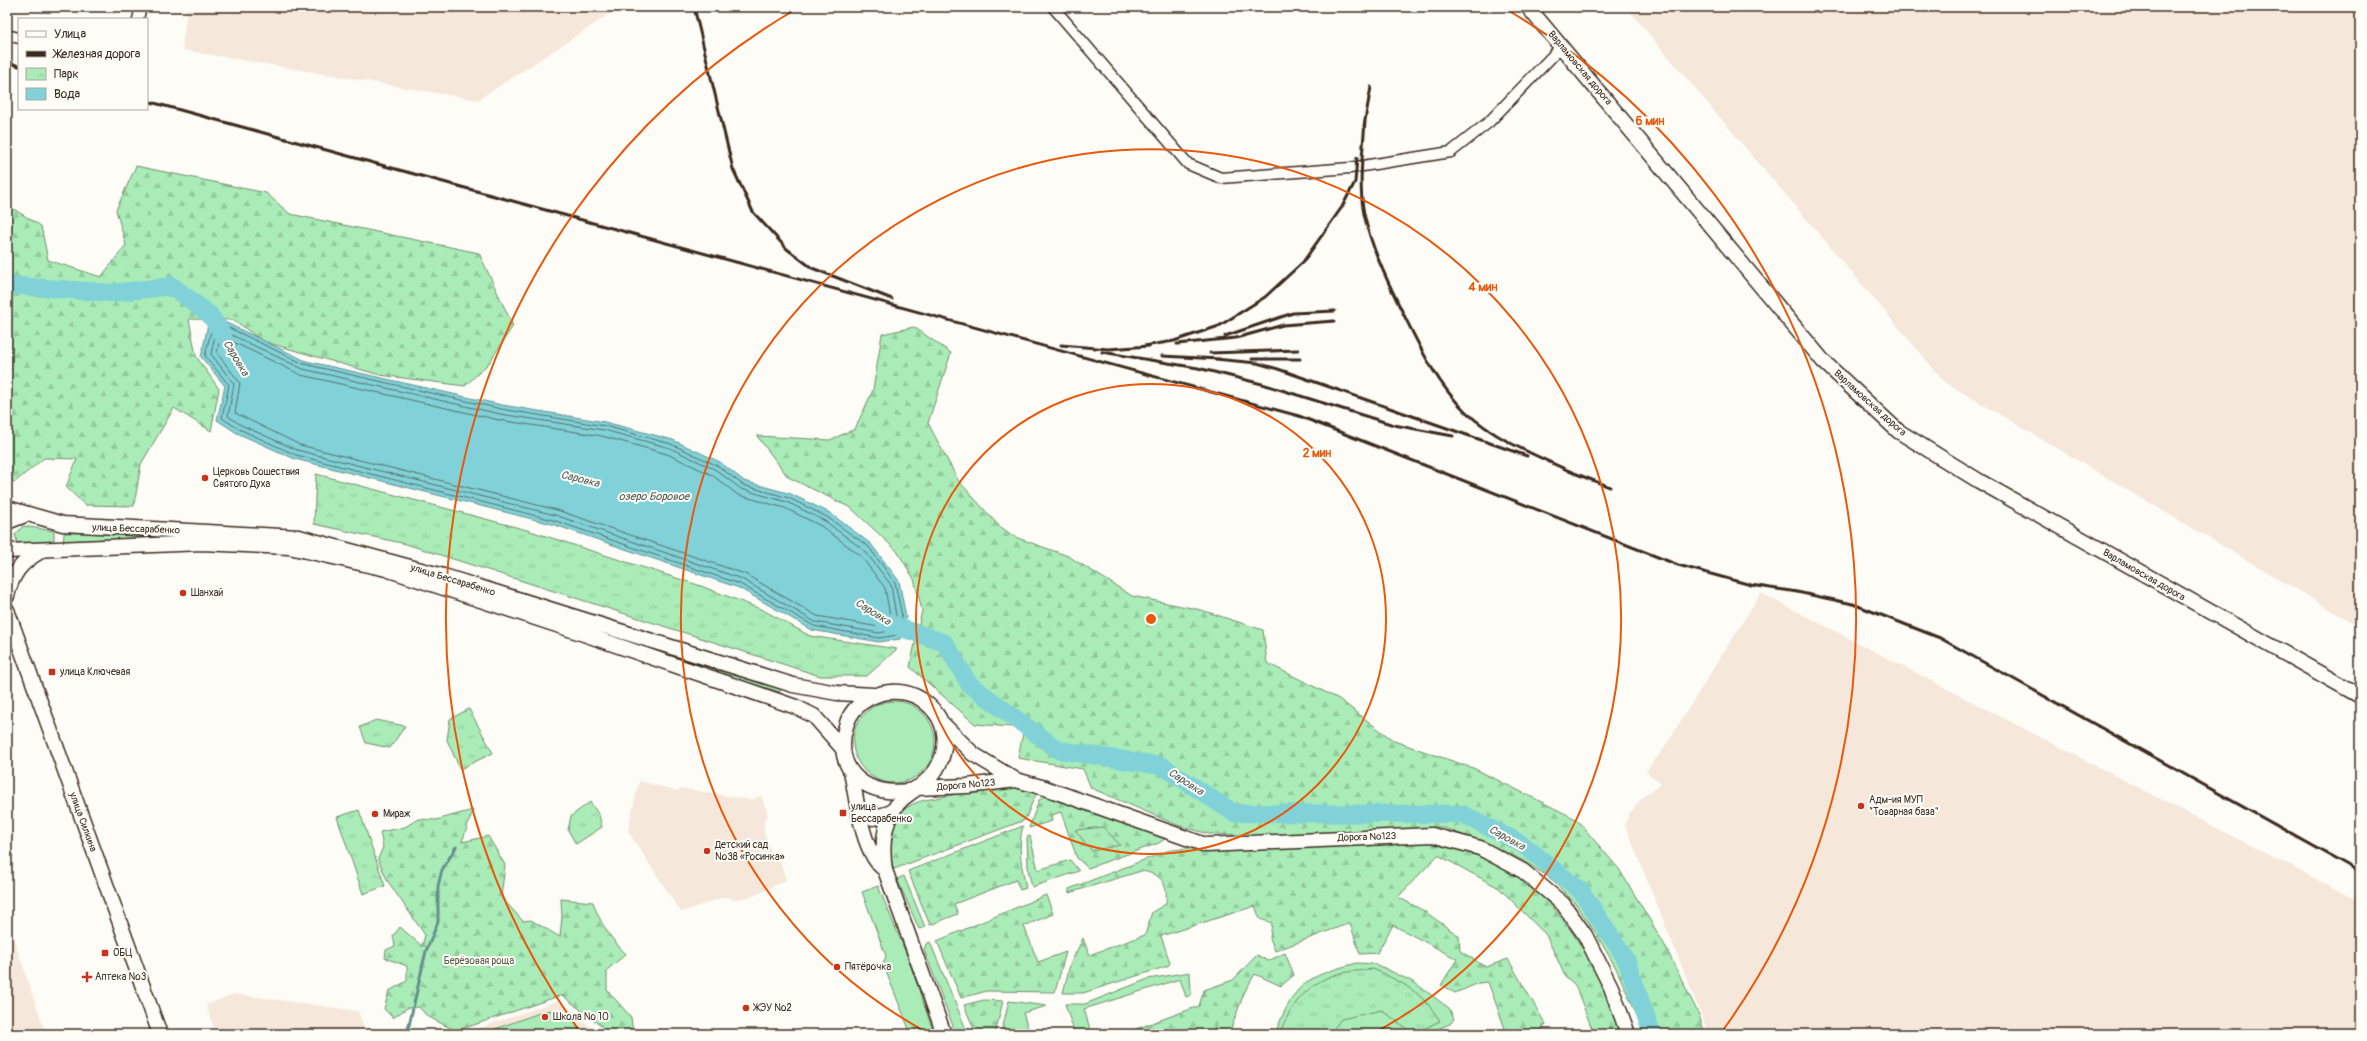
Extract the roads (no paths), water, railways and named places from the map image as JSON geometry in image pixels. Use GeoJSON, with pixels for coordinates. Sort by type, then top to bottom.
{"type":"FeatureCollection","features":[{"type":"Feature","properties":{"kind":"main road","name":"Варламовская дорога"},"geometry":{"type":"LineString","coordinates":[[1528,7],[1824,362],[1898,431],[1993,489],[2360,696]]}},
{"type":"Feature","properties":{"kind":"main road","name":"улица Бессарабенко"},"geometry":{"type":"LineString","coordinates":[[7,508],[25,515],[63,524],[90,527],[242,532],[299,537],[445,583],[793,685],[837,693],[873,695]]}},
{"type":"Feature","properties":{"kind":"main road"},"geometry":{"type":"LineString","coordinates":[[7,522],[25,515]]}},
{"type":"Feature","properties":{"kind":"main road","name":"улица Бессарабенко"},"geometry":{"type":"LineString","coordinates":[[7,551],[43,551],[202,543],[289,547],[386,569],[445,583],[578,632],[796,707],[814,716],[843,749]]}},
{"type":"Feature","properties":{"kind":"main road","name":"улица Бессарабенко"},"geometry":{"type":"LineString","coordinates":[[7,596],[16,569],[29,558],[43,551]]}},
{"type":"Feature","properties":{"kind":"main road","name":"улица Силкина"},"geometry":{"type":"LineString","coordinates":[[7,610],[160,1034]]}},
{"type":"Feature","properties":{"kind":"main road"},"geometry":{"type":"LineString","coordinates":[[885,870],[877,864],[858,810],[851,771],[843,749],[843,736],[846,723],[862,702],[873,695],[889,691],[908,693],[928,704],[941,722],[945,744],[940,765],[926,782],[901,799],[892,812],[885,829],[882,852],[885,870],[944,1034]]}},
{"type":"Feature","properties":{"kind":"main road","name":"Дорога №123"},"geometry":{"type":"LineString","coordinates":[[941,722],[973,754],[1016,780],[1045,788],[1206,845],[1432,835],[1480,848],[1523,871],[1563,904],[1585,935],[1611,987],[1628,1034]]}},
{"type":"Feature","properties":{"kind":"main road"},"geometry":{"type":"LineString","coordinates":[[851,771],[863,783],[878,791],[895,793],[914,789]]}},
{"type":"Feature","properties":{"kind":"main road","name":"Дорога №123"},"geometry":{"type":"LineString","coordinates":[[914,789],[967,786],[1016,780]]}},
{"type":"Feature","properties":{"kind":"main road"},"geometry":{"type":"LineString","coordinates":[[858,810],[873,818],[882,817],[892,812]]}},
{"type":"Feature","properties":{"kind":"street"},"geometry":{"type":"LineString","coordinates":[[138,18],[141,7]]}},
{"type":"Feature","properties":{"kind":"street"},"geometry":{"type":"LineString","coordinates":[[1054,7],[1188,164],[1221,178],[1350,168],[1451,152],[1489,122],[1562,46]]}},
{"type":"Feature","properties":{"kind":"street"},"geometry":{"type":"LineString","coordinates":[[7,35],[18,38]]}},
{"type":"Feature","properties":{"kind":"water","name":"озеро Боровое"},"geometry":{"type":"Polygon","coordinates":[[[210,315],[306,361],[502,405],[605,422],[673,440],[720,462],[744,481],[791,494],[830,513],[871,544],[899,581],[906,617],[900,639],[879,642],[812,630],[739,588],[552,524],[295,459],[237,433],[217,420],[225,386],[201,357],[210,315]]]}},
{"type":"Feature","properties":{"kind":"waterway","name":"Саровка"},"geometry":{"type":"LineString","coordinates":[[7,285],[112,293],[172,286],[210,315],[223,335]]}},
{"type":"Feature","properties":{"kind":"waterway","name":"Саровка"},"geometry":{"type":"LineString","coordinates":[[881,619],[890,624],[945,643],[969,684],[1058,750],[1162,766],[1234,813],[1462,814],[1522,844],[1581,891],[1626,959],[1652,1034]]}},
{"type":"Feature","properties":{"kind":"waterway"},"geometry":{"type":"LineString","coordinates":[[407,1034],[426,951],[438,922],[438,886],[442,870],[456,847]]}},
{"type":"Feature","properties":{"kind":"railway"},"geometry":{"type":"LineString","coordinates":[[694,7],[733,169],[753,212],[787,249],[812,268],[892,299]]}},
{"type":"Feature","properties":{"kind":"railway"},"geometry":{"type":"LineString","coordinates":[[7,62],[18,66]]}},
{"type":"Feature","properties":{"kind":"railway"},"geometry":{"type":"LineString","coordinates":[[1364,126],[1371,87]]}},
{"type":"Feature","properties":{"kind":"railway"},"geometry":{"type":"LineString","coordinates":[[148,101],[1299,416],[1678,565],[1751,585],[1797,592],[1853,604],[1940,638],[2360,872]]}},
{"type":"Feature","properties":{"kind":"railway"},"geometry":{"type":"LineString","coordinates":[[1365,121],[1361,191],[1367,226],[1379,261],[1413,334],[1428,362],[1445,388],[1466,412],[1478,422],[1517,447],[1574,473]]}},
{"type":"Feature","properties":{"kind":"railway"},"geometry":{"type":"LineString","coordinates":[[1144,346],[1174,341],[1219,326],[1265,297],[1303,262],[1342,207],[1355,182],[1357,158]]}},
{"type":"Feature","properties":{"kind":"railway"},"geometry":{"type":"LineString","coordinates":[[1225,336],[1293,313],[1335,311]]}},
{"type":"Feature","properties":{"kind":"railway"},"geometry":{"type":"LineString","coordinates":[[1177,344],[1236,338],[1283,325],[1334,321]]}},
{"type":"Feature","properties":{"kind":"railway"},"geometry":{"type":"LineString","coordinates":[[1061,345],[1108,349],[1149,346]]}},
{"type":"Feature","properties":{"kind":"railway"},"geometry":{"type":"LineString","coordinates":[[1210,353],[1298,350]]}},
{"type":"Feature","properties":{"kind":"railway"},"geometry":{"type":"LineString","coordinates":[[1102,352],[1198,368],[1262,384],[1394,425],[1453,436]]}},
{"type":"Feature","properties":{"kind":"railway"},"geometry":{"type":"LineString","coordinates":[[1162,356],[1220,359]]}},
{"type":"Feature","properties":{"kind":"railway"},"geometry":{"type":"LineString","coordinates":[[1215,359],[1257,363],[1278,369],[1527,456]]}},
{"type":"Feature","properties":{"kind":"railway"},"geometry":{"type":"LineString","coordinates":[[1252,359],[1300,359]]}},
{"type":"Feature","properties":{"kind":"railway"},"geometry":{"type":"LineString","coordinates":[[1569,471],[1610,487]]}},
{"type":"Feature","properties":{"kind":"place","name":"Церковь Сошествия Святого Духа"},"geometry":{"type":"Point","coordinates":[205,478]}},
{"type":"Feature","properties":{"kind":"place","name":"Шанхай"},"geometry":{"type":"Point","coordinates":[183,593]}},
{"type":"Feature","properties":{"kind":"place","name":"улица Ключевая"},"geometry":{"type":"Point","coordinates":[52,672]}},
{"type":"Feature","properties":{"kind":"place","name":"Адм-ия МУП \"Товарная база\""},"geometry":{"type":"Point","coordinates":[1861,806]}},
{"type":"Feature","properties":{"kind":"place","name":"улица Бессарабенко"},"geometry":{"type":"Point","coordinates":[843,813]}},
{"type":"Feature","properties":{"kind":"place","name":"Мираж"},"geometry":{"type":"Point","coordinates":[375,814]}},
{"type":"Feature","properties":{"kind":"place","name":"Детский сад №38 «Росинка»"},"geometry":{"type":"Point","coordinates":[707,851]}},
{"type":"Feature","properties":{"kind":"place","name":"ОБЦ"},"geometry":{"type":"Point","coordinates":[105,953]}},
{"type":"Feature","properties":{"kind":"place","name":"Пятёрочка"},"geometry":{"type":"Point","coordinates":[837,967]}},
{"type":"Feature","properties":{"kind":"place","name":"Аптека №3"},"geometry":{"type":"Point","coordinates":[87,977]}},
{"type":"Feature","properties":{"kind":"place","name":"ЖЭУ №2"},"geometry":{"type":"Point","coordinates":[746,1008]}},
{"type":"Feature","properties":{"kind":"place","name":"Школа № 10"},"geometry":{"type":"Point","coordinates":[545,1017]}},
{"type":"Feature","properties":{"kind":"park label","name":"Берёзовая роща"},"geometry":{"type":"Point","coordinates":[479,961]}}]}
